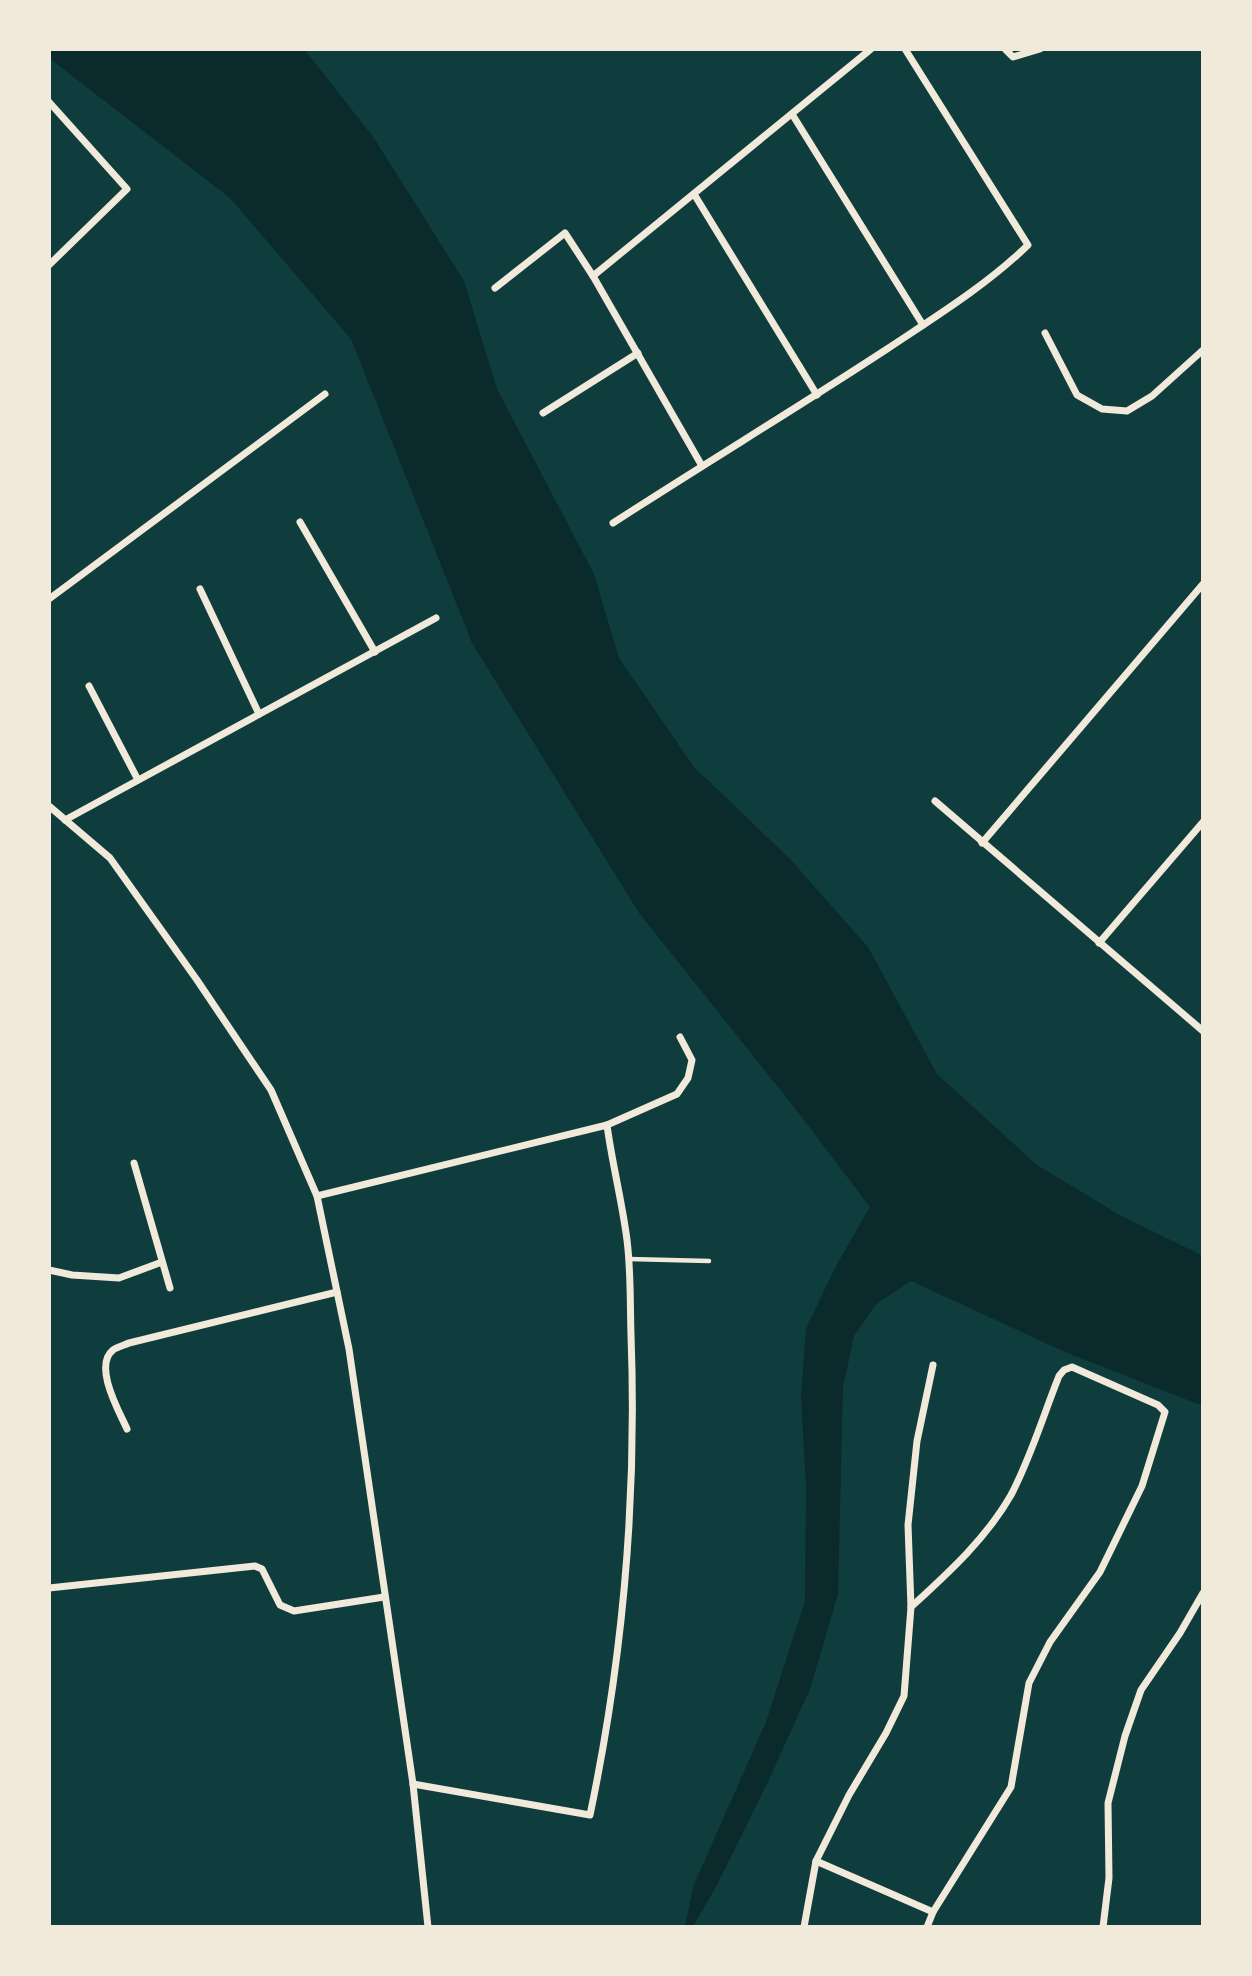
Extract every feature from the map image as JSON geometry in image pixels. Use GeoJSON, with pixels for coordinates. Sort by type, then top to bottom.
{"type":"FeatureCollection","features":[{"type":"Feature","properties":{"kind":"street"},"geometry":{"type":"LineString","coordinates":[[593,276],[871,49]]}},
{"type":"Feature","properties":{"kind":"street"},"geometry":{"type":"LineString","coordinates":[[613,523],[923,325],[1009,263],[1028,245],[905,49]]}},
{"type":"Feature","properties":{"kind":"street"},"geometry":{"type":"LineString","coordinates":[[1005,49],[1013,57],[1040,49]]}},
{"type":"Feature","properties":{"kind":"street"},"geometry":{"type":"LineString","coordinates":[[49,102],[127,190],[49,265]]}},
{"type":"Feature","properties":{"kind":"street"},"geometry":{"type":"LineString","coordinates":[[792,114],[923,325]]}},
{"type":"Feature","properties":{"kind":"street"},"geometry":{"type":"LineString","coordinates":[[694,194],[817,395]]}},
{"type":"Feature","properties":{"kind":"street"},"geometry":{"type":"LineString","coordinates":[[495,288],[565,233],[593,276],[702,466]]}},
{"type":"Feature","properties":{"kind":"street"},"geometry":{"type":"LineString","coordinates":[[1045,333],[1077,395],[1102,409],[1127,411],[1152,396],[1201,354]]}},
{"type":"Feature","properties":{"kind":"street"},"geometry":{"type":"LineString","coordinates":[[543,413],[638,353]]}},
{"type":"Feature","properties":{"kind":"street"},"geometry":{"type":"LineString","coordinates":[[49,599],[325,394]]}},
{"type":"Feature","properties":{"kind":"street"},"geometry":{"type":"LineString","coordinates":[[300,522],[375,652]]}},
{"type":"Feature","properties":{"kind":"street"},"geometry":{"type":"LineString","coordinates":[[982,843],[1203,584]]}},
{"type":"Feature","properties":{"kind":"street"},"geometry":{"type":"LineString","coordinates":[[200,589],[259,715]]}},
{"type":"Feature","properties":{"kind":"street"},"geometry":{"type":"LineString","coordinates":[[65,820],[436,618]]}},
{"type":"Feature","properties":{"kind":"street"},"geometry":{"type":"LineString","coordinates":[[89,686],[138,780]]}},
{"type":"Feature","properties":{"kind":"street"},"geometry":{"type":"LineString","coordinates":[[935,801],[1203,1031]]}},
{"type":"Feature","properties":{"kind":"street"},"geometry":{"type":"LineString","coordinates":[[49,806],[110,858],[197,980],[271,1090],[317,1196],[349,1349],[413,1784],[428,1927]]}},
{"type":"Feature","properties":{"kind":"street"},"geometry":{"type":"LineString","coordinates":[[1099,943],[1203,822]]}},
{"type":"Feature","properties":{"kind":"street"},"geometry":{"type":"LineString","coordinates":[[317,1196],[526,1147],[607,1125],[677,1094],[688,1078],[692,1060],[680,1037]]}},
{"type":"Feature","properties":{"kind":"street"},"geometry":{"type":"LineString","coordinates":[[413,1784],[590,1815],[617,1648],[630,1520],[634,1406],[627,1241],[607,1125]]}},
{"type":"Feature","properties":{"kind":"street"},"geometry":{"type":"LineString","coordinates":[[134,1163],[170,1288]]}},
{"type":"Feature","properties":{"kind":"street"},"geometry":{"type":"LineString","coordinates":[[49,1270],[72,1275],[119,1278],[162,1262]]}},
{"type":"Feature","properties":{"kind":"street"},"geometry":{"type":"LineString","coordinates":[[127,1429],[105,1375],[105,1362],[112,1350],[129,1343],[337,1292]]}},
{"type":"Feature","properties":{"kind":"street"},"geometry":{"type":"LineString","coordinates":[[804,1927],[816,1861],[849,1795],[887,1733],[904,1696],[911,1607],[908,1525],[917,1441],[933,1366]]}},
{"type":"Feature","properties":{"kind":"street"},"geometry":{"type":"LineString","coordinates":[[911,1607],[966,1554],[998,1516],[1026,1465],[1059,1376],[1064,1370],[1072,1367],[1158,1405],[1165,1412],[1142,1486],[1100,1572],[1050,1642],[1030,1684],[1011,1787],[933,1912],[927,1927]]}},
{"type":"Feature","properties":{"kind":"street"},"geometry":{"type":"LineString","coordinates":[[49,1588],[255,1566],[262,1569],[280,1605],[294,1611],[384,1597]]}},
{"type":"Feature","properties":{"kind":"street"},"geometry":{"type":"LineString","coordinates":[[1103,1927],[1109,1878],[1108,1803],[1125,1736],[1141,1690],[1180,1633],[1203,1593]]}},
{"type":"Feature","properties":{"kind":"street"},"geometry":{"type":"LineString","coordinates":[[816,1861],[933,1912]]}},
{"type":"Feature","properties":{"kind":"lane"},"geometry":{"type":"LineString","coordinates":[[628,1259],[709,1261]]}},
{"type":"Feature","properties":{"kind":"water"},"geometry":{"type":"Polygon","coordinates":[[[49,49],[304,49],[374,138],[464,281],[497,389],[594,574],[619,658],[694,767],[791,860],[868,947],[937,1074],[1037,1165],[1118,1214],[1203,1256],[1203,1406],[1065,1352],[911,1281],[876,1304],[854,1336],[843,1387],[838,1594],[810,1689],[766,1786],[693,1927],[685,1927],[693,1887],[766,1722],[805,1601],[806,1485],[801,1397],[806,1328],[837,1264],[870,1207],[639,913],[472,643],[351,339],[230,198],[49,58],[49,49]]]}}]}
